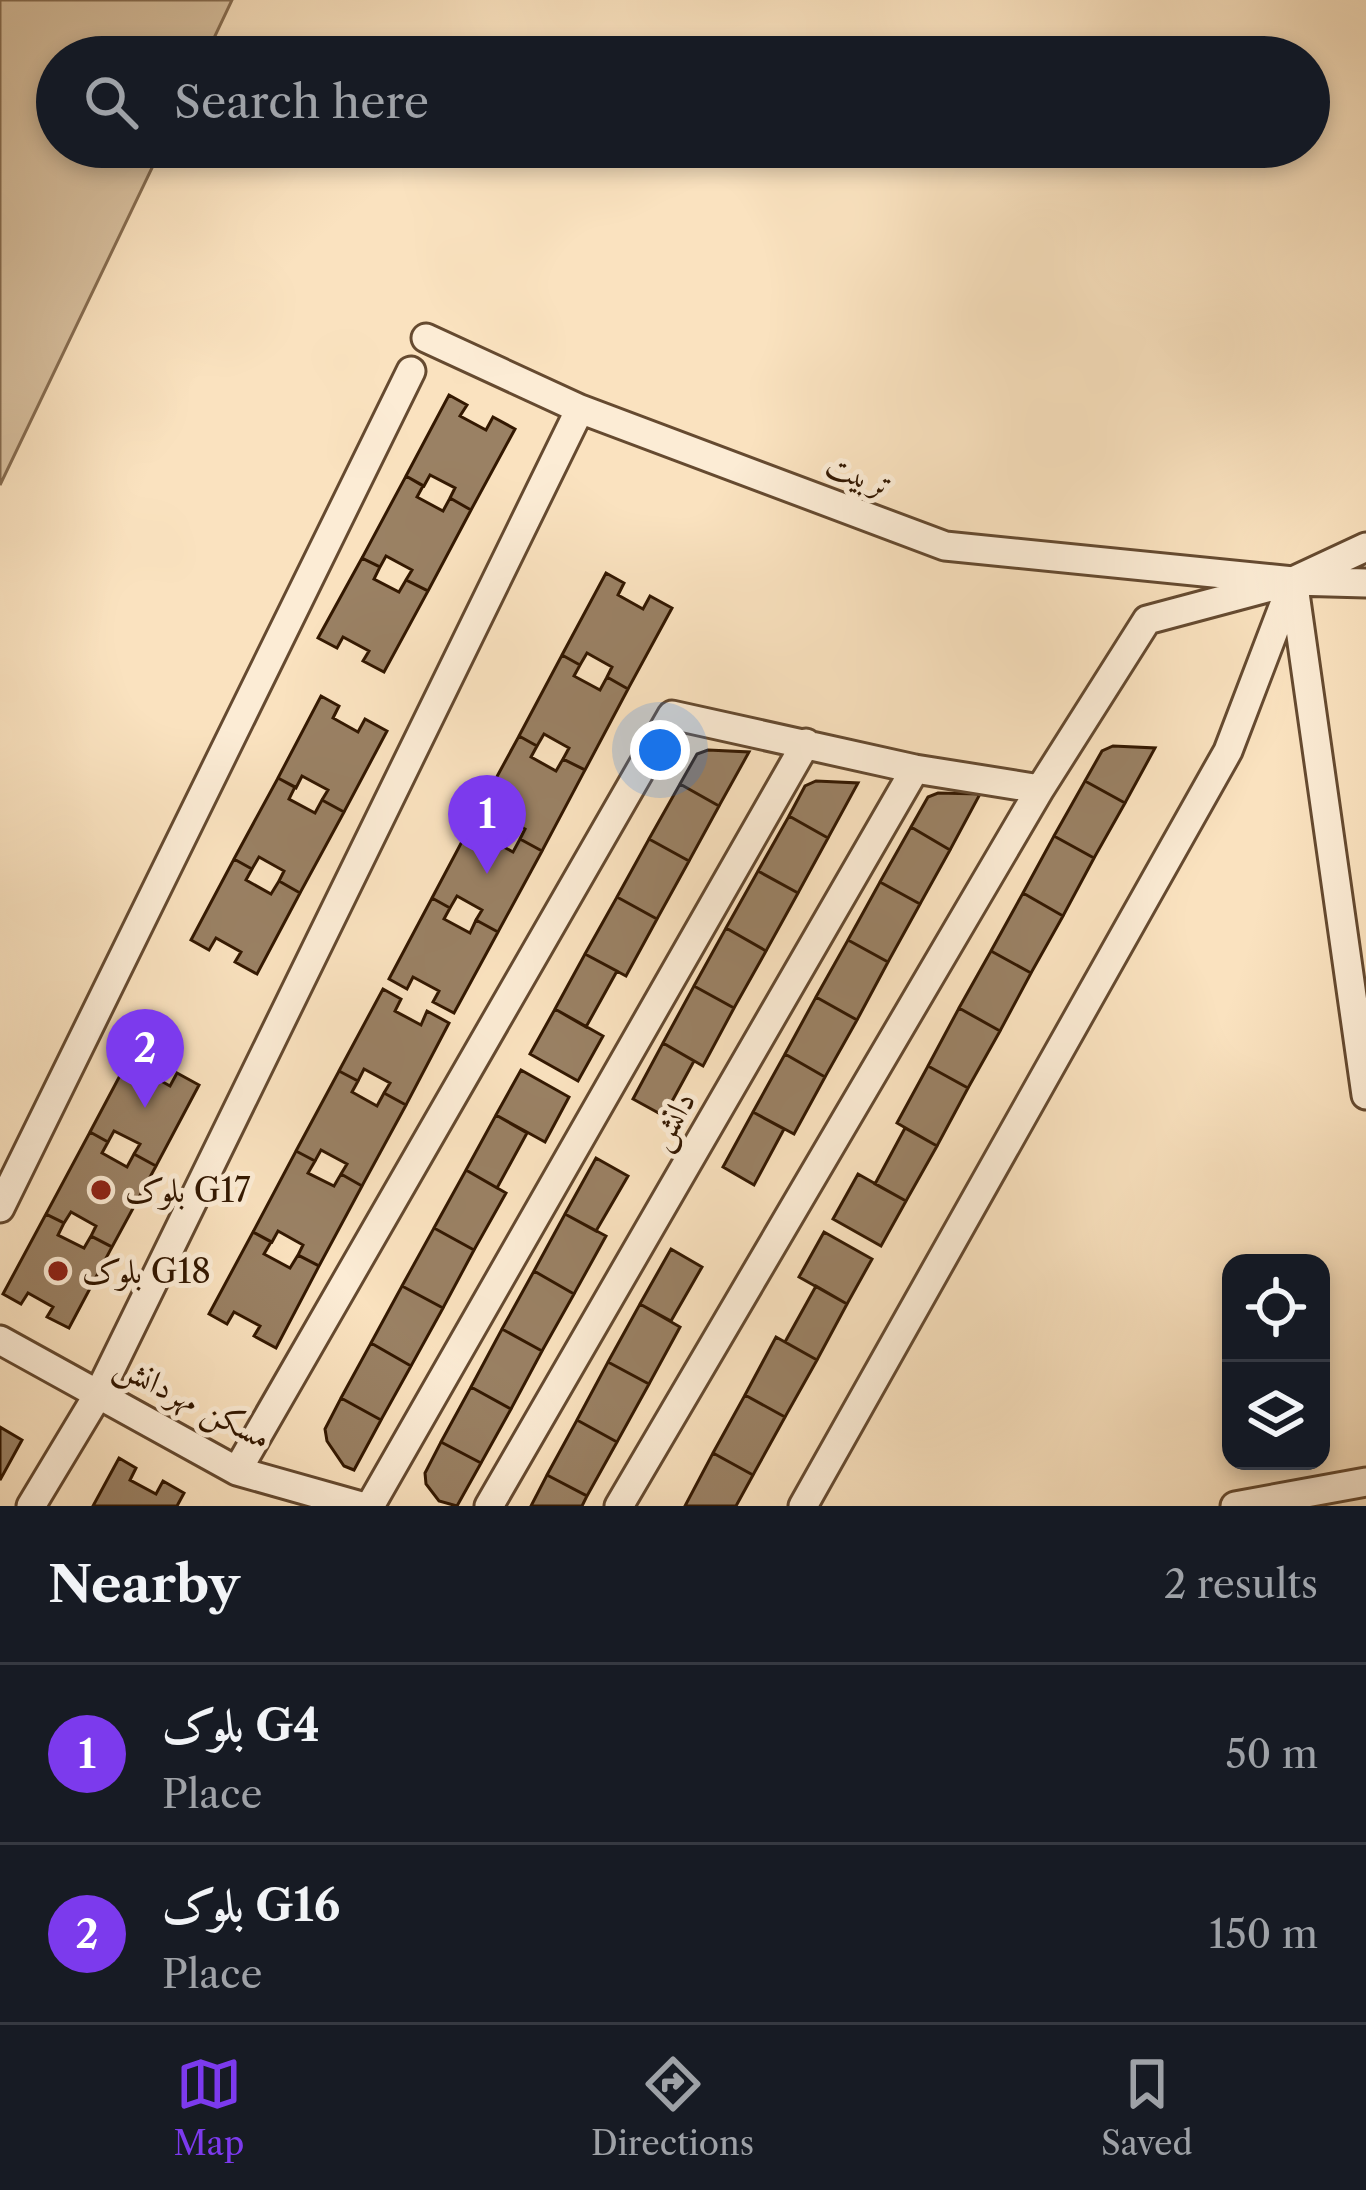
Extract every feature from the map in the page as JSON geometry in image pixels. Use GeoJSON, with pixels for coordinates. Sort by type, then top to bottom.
{"type":"FeatureCollection","features":[{"type":"Feature","properties":{"kind":"street","name":"تربیت"},"geometry":{"type":"LineString","coordinates":[[426,338],[580,409],[945,546],[1293,581],[1366,583]]}},
{"type":"Feature","properties":{"kind":"street"},"geometry":{"type":"LineString","coordinates":[[0,1208],[411,371]]}},
{"type":"Feature","properties":{"kind":"street"},"geometry":{"type":"LineString","coordinates":[[31,1506],[99,1393],[580,409]]}},
{"type":"Feature","properties":{"kind":"street"},"geometry":{"type":"LineString","coordinates":[[619,1506],[1040,789],[1148,620],[1293,581],[1366,547]]}},
{"type":"Feature","properties":{"kind":"street"},"geometry":{"type":"LineString","coordinates":[[1293,581],[1366,1095]]}},
{"type":"Feature","properties":{"kind":"street"},"geometry":{"type":"LineString","coordinates":[[803,1506],[1228,751],[1293,581]]}},
{"type":"Feature","properties":{"kind":"street"},"geometry":{"type":"LineString","coordinates":[[237,1471],[672,715],[915,769],[1040,789]]}},
{"type":"Feature","properties":{"kind":"street"},"geometry":{"type":"LineString","coordinates":[[366,1506],[806,742]]}},
{"type":"Feature","properties":{"kind":"street","name":"دانش"},"geometry":{"type":"LineString","coordinates":[[488,1506],[915,769]]}},
{"type":"Feature","properties":{"kind":"street","name":"مسکن مهردانش"},"geometry":{"type":"LineString","coordinates":[[0,1340],[237,1471],[366,1506]]}},
{"type":"Feature","properties":{"kind":"street"},"geometry":{"type":"LineString","coordinates":[[1235,1506],[1366,1482]]}},
{"type":"Feature","properties":{"kind":"shaded area"},"geometry":{"type":"Polygon","coordinates":[[[0,0],[232,0],[215,36],[36,36],[36,168],[152,168],[0,485],[0,0]]]}},
{"type":"Feature","properties":{"kind":"building"},"geometry":{"type":"Polygon","coordinates":[[[449,395],[467,405],[460,416],[486,430],[493,417],[515,429],[471,510],[450,498],[455,488],[430,475],[424,486],[406,476],[449,395]]]}},
{"type":"Feature","properties":{"kind":"building"},"geometry":{"type":"Polygon","coordinates":[[[406,476],[423,486],[417,497],[443,511],[450,498],[471,510],[428,591],[406,580],[412,570],[386,556],[380,567],[362,558],[406,476]]]}},
{"type":"Feature","properties":{"kind":"building"},"geometry":{"type":"Polygon","coordinates":[[[362,558],[380,567],[374,579],[399,592],[406,580],[428,591],[384,672],[363,661],[369,651],[343,637],[337,648],[318,638],[362,558]]]}},
{"type":"Feature","properties":{"kind":"building"},"geometry":{"type":"Polygon","coordinates":[[[606,573],[624,583],[618,595],[643,609],[650,596],[672,608],[628,689],[607,677],[612,667],[587,653],[580,665],[562,655],[606,573]]]}},
{"type":"Feature","properties":{"kind":"building"},"geometry":{"type":"Polygon","coordinates":[[[562,655],[580,665],[574,676],[600,690],[607,677],[628,689],[585,770],[563,759],[569,748],[544,734],[537,746],[519,736],[562,655]]]}},
{"type":"Feature","properties":{"kind":"building"},"geometry":{"type":"Polygon","coordinates":[[[321,696],[339,706],[333,718],[358,732],[365,719],[387,731],[344,812],[322,800],[328,790],[302,776],[296,788],[278,778],[321,696]]]}},
{"type":"Feature","properties":{"kind":"building"},"geometry":{"type":"Polygon","coordinates":[[[519,736],[537,746],[531,757],[556,771],[563,759],[585,770],[542,851],[520,839],[525,829],[500,815],[494,827],[475,817],[519,736]]]}},
{"type":"Feature","properties":{"kind":"building"},"geometry":{"type":"Polygon","coordinates":[[[1113,746],[1155,748],[1125,803],[1085,781],[1102,751],[1113,746]]]}},
{"type":"Feature","properties":{"kind":"building"},"geometry":{"type":"Polygon","coordinates":[[[749,752],[719,806],[680,784],[697,754],[749,752]]]}},
{"type":"Feature","properties":{"kind":"building"},"geometry":{"type":"Polygon","coordinates":[[[278,778],[295,787],[289,799],[315,813],[322,800],[344,812],[300,893],[279,881],[284,871],[259,857],[252,869],[234,859],[278,778]]]}},
{"type":"Feature","properties":{"kind":"building"},"geometry":{"type":"Polygon","coordinates":[[[816,781],[858,783],[828,838],[789,816],[805,786],[816,781]]]}},
{"type":"Feature","properties":{"kind":"building"},"geometry":{"type":"Polygon","coordinates":[[[1085,781],[1125,803],[1094,858],[1054,836],[1085,781]]]}},
{"type":"Feature","properties":{"kind":"building"},"geometry":{"type":"Polygon","coordinates":[[[680,784],[719,806],[689,861],[649,839],[680,784]]]}},
{"type":"Feature","properties":{"kind":"building"},"geometry":{"type":"Polygon","coordinates":[[[980,794],[950,850],[911,827],[928,797],[980,794]]]}},
{"type":"Feature","properties":{"kind":"building"},"geometry":{"type":"Polygon","coordinates":[[[789,816],[828,838],[798,893],[758,871],[789,816]]]}},
{"type":"Feature","properties":{"kind":"building"},"geometry":{"type":"Polygon","coordinates":[[[475,817],[494,827],[487,838],[513,852],[520,839],[542,851],[498,932],[476,920],[482,910],[457,896],[450,908],[432,898],[475,817]]]}},
{"type":"Feature","properties":{"kind":"building"},"geometry":{"type":"Polygon","coordinates":[[[911,827],[950,850],[920,904],[880,882],[911,827]]]}},
{"type":"Feature","properties":{"kind":"building"},"geometry":{"type":"Polygon","coordinates":[[[1054,836],[1094,858],[1063,916],[1023,893],[1054,836]]]}},
{"type":"Feature","properties":{"kind":"building"},"geometry":{"type":"Polygon","coordinates":[[[649,839],[689,861],[657,919],[617,897],[649,839]]]}},
{"type":"Feature","properties":{"kind":"building"},"geometry":{"type":"Polygon","coordinates":[[[234,859],[252,869],[246,880],[271,894],[279,881],[300,893],[257,974],[235,962],[241,952],[216,938],[209,950],[191,940],[234,859]]]}},
{"type":"Feature","properties":{"kind":"building"},"geometry":{"type":"Polygon","coordinates":[[[758,871],[798,893],[766,951],[726,928],[758,871]]]}},
{"type":"Feature","properties":{"kind":"building"},"geometry":{"type":"Polygon","coordinates":[[[880,882],[920,904],[888,962],[848,940],[880,882]]]}},
{"type":"Feature","properties":{"kind":"building"},"geometry":{"type":"Polygon","coordinates":[[[1023,893],[1063,916],[1031,973],[991,951],[1023,893]]]}},
{"type":"Feature","properties":{"kind":"building"},"geometry":{"type":"Polygon","coordinates":[[[617,897],[657,919],[626,976],[585,954],[617,897]]]}},
{"type":"Feature","properties":{"kind":"building"},"geometry":{"type":"Polygon","coordinates":[[[432,898],[450,908],[444,919],[470,933],[476,920],[498,932],[454,1013],[433,1002],[439,991],[413,977],[407,989],[389,979],[432,898]]]}},
{"type":"Feature","properties":{"kind":"building"},"geometry":{"type":"Polygon","coordinates":[[[726,928],[766,951],[734,1008],[694,986],[726,928]]]}},
{"type":"Feature","properties":{"kind":"building"},"geometry":{"type":"Polygon","coordinates":[[[848,940],[888,962],[857,1020],[816,997],[848,940]]]}},
{"type":"Feature","properties":{"kind":"building"},"geometry":{"type":"Polygon","coordinates":[[[991,951],[1031,973],[1000,1031],[959,1008],[991,951]]]}},
{"type":"Feature","properties":{"kind":"building"},"geometry":{"type":"Polygon","coordinates":[[[585,954],[617,971],[586,1027],[555,1009],[585,954]]]}},
{"type":"Feature","properties":{"kind":"building"},"geometry":{"type":"Polygon","coordinates":[[[694,986],[734,1008],[703,1066],[663,1043],[694,986]]]}},
{"type":"Feature","properties":{"kind":"building"},"geometry":{"type":"Polygon","coordinates":[[[383,989],[401,999],[395,1011],[421,1025],[427,1011],[449,1023],[406,1105],[384,1093],[390,1083],[364,1069],[358,1081],[339,1071],[383,989]]]}},
{"type":"Feature","properties":{"kind":"building"},"geometry":{"type":"Polygon","coordinates":[[[816,997],[857,1020],[825,1077],[785,1054],[816,997]]]}},
{"type":"Feature","properties":{"kind":"building"},"geometry":{"type":"Polygon","coordinates":[[[959,1008],[1000,1031],[968,1088],[928,1066],[959,1008]]]}},
{"type":"Feature","properties":{"kind":"building"},"geometry":{"type":"Polygon","coordinates":[[[555,1009],[603,1036],[578,1081],[530,1054],[555,1009]]]}},
{"type":"Feature","properties":{"kind":"building"},"geometry":{"type":"Polygon","coordinates":[[[663,1043],[694,1061],[664,1116],[633,1099],[663,1043]]]}},
{"type":"Feature","properties":{"kind":"building"},"geometry":{"type":"Polygon","coordinates":[[[133,1051],[151,1061],[145,1072],[170,1086],[177,1073],[199,1085],[156,1166],[134,1154],[140,1144],[114,1131],[108,1142],[90,1132],[133,1051]]]}},
{"type":"Feature","properties":{"kind":"building"},"geometry":{"type":"Polygon","coordinates":[[[785,1054],[825,1077],[794,1134],[753,1112],[785,1054]]]}},
{"type":"Feature","properties":{"kind":"building"},"geometry":{"type":"Polygon","coordinates":[[[928,1066],[968,1088],[937,1146],[897,1123],[928,1066]]]}},
{"type":"Feature","properties":{"kind":"building"},"geometry":{"type":"Polygon","coordinates":[[[521,1070],[569,1097],[545,1142],[496,1115],[521,1070]]]}},
{"type":"Feature","properties":{"kind":"building"},"geometry":{"type":"Polygon","coordinates":[[[339,1071],[358,1081],[352,1092],[377,1106],[384,1093],[406,1105],[362,1186],[341,1174],[347,1164],[321,1150],[315,1161],[296,1151],[339,1071]]]}},
{"type":"Feature","properties":{"kind":"building"},"geometry":{"type":"Polygon","coordinates":[[[753,1112],[784,1129],[754,1185],[723,1167],[753,1112]]]}},
{"type":"Feature","properties":{"kind":"building"},"geometry":{"type":"Polygon","coordinates":[[[496,1115],[527,1133],[497,1188],[466,1170],[496,1115]]]}},
{"type":"Feature","properties":{"kind":"building"},"geometry":{"type":"Polygon","coordinates":[[[905,1128],[937,1146],[906,1201],[875,1184],[905,1128]]]}},
{"type":"Feature","properties":{"kind":"building","name":"بلوک G17"},"geometry":{"type":"Polygon","coordinates":[[[90,1132],[108,1142],[102,1153],[127,1167],[134,1154],[156,1166],[112,1247],[91,1236],[96,1226],[71,1212],[64,1223],[46,1214],[90,1132]]]}},
{"type":"Feature","properties":{"kind":"building"},"geometry":{"type":"Polygon","coordinates":[[[296,1151],[315,1161],[308,1173],[334,1186],[341,1174],[362,1186],[319,1266],[298,1255],[303,1245],[278,1231],[272,1242],[253,1232],[296,1151]]]}},
{"type":"Feature","properties":{"kind":"building"},"geometry":{"type":"Polygon","coordinates":[[[596,1158],[628,1176],[596,1231],[565,1214],[596,1158]]]}},
{"type":"Feature","properties":{"kind":"building"},"geometry":{"type":"Polygon","coordinates":[[[466,1170],[506,1193],[474,1250],[434,1228],[466,1170]]]}},
{"type":"Feature","properties":{"kind":"building"},"geometry":{"type":"Polygon","coordinates":[[[858,1174],[906,1201],[881,1246],[833,1219],[858,1174]]]}},
{"type":"Feature","properties":{"kind":"building","name":"بلوک G18"},"geometry":{"type":"Polygon","coordinates":[[[46,1214],[64,1223],[58,1235],[84,1248],[91,1236],[112,1247],[69,1328],[47,1317],[53,1307],[28,1293],[21,1304],[3,1294],[46,1214]]]}},
{"type":"Feature","properties":{"kind":"building"},"geometry":{"type":"Polygon","coordinates":[[[565,1214],[606,1236],[574,1294],[534,1271],[565,1214]]]}},
{"type":"Feature","properties":{"kind":"building"},"geometry":{"type":"Polygon","coordinates":[[[434,1228],[474,1250],[443,1308],[402,1286],[434,1228]]]}},
{"type":"Feature","properties":{"kind":"building"},"geometry":{"type":"Polygon","coordinates":[[[253,1232],[271,1242],[264,1254],[290,1268],[298,1255],[319,1266],[276,1348],[254,1336],[260,1326],[234,1312],[227,1324],[209,1314],[253,1232]]]}},
{"type":"Feature","properties":{"kind":"building"},"geometry":{"type":"Polygon","coordinates":[[[824,1232],[872,1259],[847,1304],[799,1277],[824,1232]]]}},
{"type":"Feature","properties":{"kind":"building"},"geometry":{"type":"Polygon","coordinates":[[[671,1249],[702,1267],[671,1321],[640,1304],[671,1249]]]}},
{"type":"Feature","properties":{"kind":"building"},"geometry":{"type":"Polygon","coordinates":[[[534,1271],[574,1294],[542,1351],[502,1329],[534,1271]]]}},
{"type":"Feature","properties":{"kind":"building"},"geometry":{"type":"Polygon","coordinates":[[[402,1286],[443,1308],[411,1366],[371,1343],[402,1286]]]}},
{"type":"Feature","properties":{"kind":"building"},"geometry":{"type":"Polygon","coordinates":[[[816,1286],[847,1304],[817,1360],[785,1342],[816,1286]]]}},
{"type":"Feature","properties":{"kind":"building"},"geometry":{"type":"Polygon","coordinates":[[[640,1304],[680,1327],[649,1384],[608,1362],[640,1304]]]}},
{"type":"Feature","properties":{"kind":"building"},"geometry":{"type":"Polygon","coordinates":[[[502,1329],[542,1351],[511,1409],[471,1387],[502,1329]]]}},
{"type":"Feature","properties":{"kind":"building"},"geometry":{"type":"Polygon","coordinates":[[[776,1337],[817,1360],[785,1417],[745,1395],[776,1337]]]}},
{"type":"Feature","properties":{"kind":"building"},"geometry":{"type":"Polygon","coordinates":[[[371,1343],[411,1366],[381,1420],[341,1398],[371,1343]]]}},
{"type":"Feature","properties":{"kind":"building"},"geometry":{"type":"Polygon","coordinates":[[[608,1362],[649,1384],[617,1442],[577,1420],[608,1362]]]}},
{"type":"Feature","properties":{"kind":"building"},"geometry":{"type":"Polygon","coordinates":[[[471,1387],[511,1409],[481,1463],[441,1442],[471,1387]]]}},
{"type":"Feature","properties":{"kind":"building"},"geometry":{"type":"Polygon","coordinates":[[[745,1395],[785,1417],[753,1475],[713,1453],[745,1395]]]}},
{"type":"Feature","properties":{"kind":"building"},"geometry":{"type":"Polygon","coordinates":[[[341,1398],[381,1420],[354,1470],[344,1466],[327,1441],[325,1429],[341,1398]]]}},
{"type":"Feature","properties":{"kind":"building"},"geometry":{"type":"Polygon","coordinates":[[[577,1420],[617,1442],[587,1496],[547,1475],[577,1420]]]}},
{"type":"Feature","properties":{"kind":"building"},"geometry":{"type":"Polygon","coordinates":[[[0,1427],[22,1440],[0,1480],[0,1427]]]}},
{"type":"Feature","properties":{"kind":"building"},"geometry":{"type":"Polygon","coordinates":[[[441,1442],[481,1463],[457,1506],[439,1501],[426,1484],[425,1473],[441,1442]]]}},
{"type":"Feature","properties":{"kind":"building"},"geometry":{"type":"Polygon","coordinates":[[[713,1453],[753,1475],[736,1506],[685,1506],[713,1453]]]}},
{"type":"Feature","properties":{"kind":"building"},"geometry":{"type":"Polygon","coordinates":[[[119,1458],[136,1468],[130,1480],[156,1494],[163,1481],[184,1493],[177,1506],[93,1506],[119,1458]]]}},
{"type":"Feature","properties":{"kind":"building"},"geometry":{"type":"Polygon","coordinates":[[[547,1475],[587,1496],[582,1506],[531,1506],[547,1475]]]}},
{"type":"Feature","properties":{"kind":"place","name":"بلوک G4"},"geometry":{"type":"Point","coordinates":[487,874]}},
{"type":"Feature","properties":{"kind":"place","name":"بلوک G16"},"geometry":{"type":"Point","coordinates":[145,1108]}},
{"type":"Feature","properties":{"kind":"place","name":"بلوک G17"},"geometry":{"type":"Point","coordinates":[101,1190]}},
{"type":"Feature","properties":{"kind":"place","name":"بلوک G18"},"geometry":{"type":"Point","coordinates":[58,1271]}}]}
